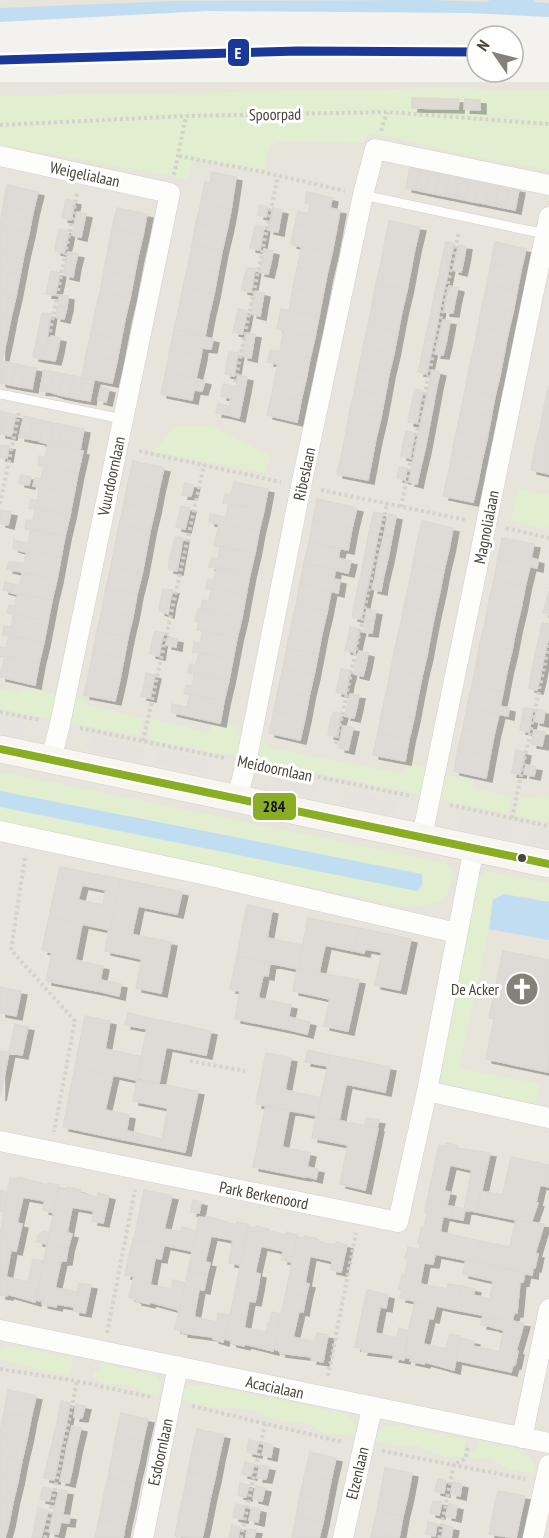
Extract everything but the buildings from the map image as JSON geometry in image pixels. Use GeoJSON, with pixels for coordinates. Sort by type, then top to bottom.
{"type":"FeatureCollection","features":[{"type":"Feature","properties":{"kind":"street","name":"Ribeslaan"},"geometry":{"type":"LineString","coordinates":[[237,800],[301,486],[375,148],[549,185]]}},
{"type":"Feature","properties":{"kind":"street","name":"Weigelialaan"},"geometry":{"type":"LineString","coordinates":[[0,156],[170,193]]}},
{"type":"Feature","properties":{"kind":"street","name":"Vuurdoornlaan"},"geometry":{"type":"LineString","coordinates":[[51,760],[170,193]]}},
{"type":"Feature","properties":{"kind":"street","name":"Magnolialaan"},"geometry":{"type":"LineString","coordinates":[[422,837],[547,226]]}},
{"type":"Feature","properties":{"kind":"street"},"geometry":{"type":"LineString","coordinates":[[0,749],[549,864]]}},
{"type":"Feature","properties":{"kind":"street"},"geometry":{"type":"LineString","coordinates":[[0,831],[457,933]]}},
{"type":"Feature","properties":{"kind":"street","name":"Park Berkenoord"},"geometry":{"type":"LineString","coordinates":[[0,1141],[398,1222],[427,1091],[474,848]]}},
{"type":"Feature","properties":{"kind":"street"},"geometry":{"type":"LineString","coordinates":[[427,1091],[549,1118]]}},
{"type":"Feature","properties":{"kind":"street"},"geometry":{"type":"LineString","coordinates":[[522,1438],[549,1309]]}},
{"type":"Feature","properties":{"kind":"street","name":"Acacialaan"},"geometry":{"type":"LineString","coordinates":[[0,1330],[549,1443]]}},
{"type":"Feature","properties":{"kind":"street","name":"Esdoornlaan"},"geometry":{"type":"LineString","coordinates":[[142,1538],[178,1366]]}},
{"type":"Feature","properties":{"kind":"street","name":"Elzenlaan"},"geometry":{"type":"LineString","coordinates":[[343,1538],[372,1408]]}},
{"type":"Feature","properties":{"kind":"street"},"geometry":{"type":"LineString","coordinates":[[533,1538],[547,1474]]}},
{"type":"Feature","properties":{"kind":"lane"},"geometry":{"type":"LineString","coordinates":[[363,195],[462,216],[547,226]]}},
{"type":"Feature","properties":{"kind":"lane"},"geometry":{"type":"LineString","coordinates":[[0,394],[123,419]]}},
{"type":"Feature","properties":{"kind":"path","name":"Spoorpad"},"geometry":{"type":"LineString","coordinates":[[0,125],[186,116],[387,112],[549,124]]}},
{"type":"Feature","properties":{"kind":"path"},"geometry":{"type":"LineString","coordinates":[[170,193],[186,116]]}},
{"type":"Feature","properties":{"kind":"path"},"geometry":{"type":"LineString","coordinates":[[179,156],[363,195]]}},
{"type":"Feature","properties":{"kind":"path"},"geometry":{"type":"LineString","coordinates":[[50,332],[81,174]]}},
{"type":"Feature","properties":{"kind":"path"},"geometry":{"type":"LineString","coordinates":[[235,382],[278,176]]}},
{"type":"Feature","properties":{"kind":"path"},"geometry":{"type":"LineString","coordinates":[[401,507],[462,216]]}},
{"type":"Feature","properties":{"kind":"path"},"geometry":{"type":"LineString","coordinates":[[0,504],[22,399]]}},
{"type":"Feature","properties":{"kind":"path"},"geometry":{"type":"LineString","coordinates":[[117,446],[549,538]]}},
{"type":"Feature","properties":{"kind":"path"},"geometry":{"type":"LineString","coordinates":[[143,741],[204,465]]}},
{"type":"Feature","properties":{"kind":"path"},"geometry":{"type":"LineString","coordinates":[[336,744],[387,503]]}},
{"type":"Feature","properties":{"kind":"path"},"geometry":{"type":"LineString","coordinates":[[512,818],[549,644]]}},
{"type":"Feature","properties":{"kind":"path","name":"Meidoornlaan"},"geometry":{"type":"LineString","coordinates":[[0,712],[549,826]]}},
{"type":"Feature","properties":{"kind":"path"},"geometry":{"type":"LineString","coordinates":[[28,836],[11,950],[75,1021],[50,1151]]}},
{"type":"Feature","properties":{"kind":"path"},"geometry":{"type":"LineString","coordinates":[[190,1062],[245,1071]]}},
{"type":"Feature","properties":{"kind":"path"},"geometry":{"type":"LineString","coordinates":[[103,1351],[139,1169]]}},
{"type":"Feature","properties":{"kind":"path"},"geometry":{"type":"LineString","coordinates":[[323,1397],[359,1214]]}},
{"type":"Feature","properties":{"kind":"path"},"geometry":{"type":"LineString","coordinates":[[0,1369],[77,1381],[171,1401],[363,1447],[454,1464],[547,1474]]}},
{"type":"Feature","properties":{"kind":"path"},"geometry":{"type":"LineString","coordinates":[[45,1538],[77,1381]]}},
{"type":"Feature","properties":{"kind":"path"},"geometry":{"type":"LineString","coordinates":[[241,1538],[265,1424]]}},
{"type":"Feature","properties":{"kind":"path"},"geometry":{"type":"LineString","coordinates":[[454,1464],[465,1460],[472,1428]]}},
{"type":"Feature","properties":{"kind":"path"},"geometry":{"type":"LineString","coordinates":[[439,1538],[454,1464]]}},
{"type":"Feature","properties":{"kind":"shaded area"},"geometry":{"type":"Polygon","coordinates":[[[0,0],[549,0],[549,8],[0,9],[0,0]]]}},
{"type":"Feature","properties":{"kind":"shaded area"},"geometry":{"type":"Polygon","coordinates":[[[0,82],[525,84],[525,82],[549,82],[549,1538],[0,1538],[0,82]]]}},
{"type":"Feature","properties":{"kind":"shaded area"},"geometry":{"type":"Polygon","coordinates":[[[0,717],[27,724],[24,739],[0,733],[0,717]]]}},
{"type":"Feature","properties":{"kind":"shaded area"},"geometry":{"type":"Polygon","coordinates":[[[92,736],[144,748],[141,763],[88,751],[92,736]]]}},
{"type":"Feature","properties":{"kind":"shaded area"},"geometry":{"type":"Polygon","coordinates":[[[159,749],[212,761],[208,775],[156,763],[159,749]]]}},
{"type":"Feature","properties":{"kind":"shaded area"},"geometry":{"type":"Polygon","coordinates":[[[276,775],[318,783],[315,799],[273,790],[276,775]]]}},
{"type":"Feature","properties":{"kind":"shaded area"},"geometry":{"type":"Polygon","coordinates":[[[345,789],[397,801],[394,816],[341,804],[345,789]]]}},
{"type":"Feature","properties":{"kind":"shaded area"},"geometry":{"type":"Polygon","coordinates":[[[461,814],[513,824],[511,839],[458,829],[461,814]]]}},
{"type":"Feature","properties":{"kind":"shaded area"},"geometry":{"type":"Polygon","coordinates":[[[528,827],[549,831],[549,848],[525,843],[528,827]]]}},
{"type":"Feature","properties":{"kind":"green space"},"geometry":{"type":"Polygon","coordinates":[[[447,88],[549,91],[549,170],[484,159],[370,134],[362,143],[278,142],[270,146],[263,173],[194,159],[187,179],[0,145],[0,96],[447,88]]]}},
{"type":"Feature","properties":{"kind":"green space"},"geometry":{"type":"Polygon","coordinates":[[[175,426],[211,426],[270,456],[266,473],[154,452],[175,426]]]}},
{"type":"Feature","properties":{"kind":"green space"},"geometry":{"type":"Polygon","coordinates":[[[518,488],[549,495],[549,527],[541,528],[511,521],[518,488]]]}},
{"type":"Feature","properties":{"kind":"green space"},"geometry":{"type":"Polygon","coordinates":[[[26,688],[59,695],[53,720],[0,709],[0,689],[18,693],[26,688]]]}},
{"type":"Feature","properties":{"kind":"green space"},"geometry":{"type":"Polygon","coordinates":[[[74,696],[84,699],[84,704],[143,719],[139,736],[69,723],[74,696]]]}},
{"type":"Feature","properties":{"kind":"green space"},"geometry":{"type":"Polygon","coordinates":[[[151,718],[208,733],[212,724],[237,727],[235,734],[243,736],[238,757],[147,739],[151,718]]]}},
{"type":"Feature","properties":{"kind":"green space"},"geometry":{"type":"Polygon","coordinates":[[[260,736],[270,748],[399,773],[413,765],[431,768],[424,795],[254,760],[260,736]]]}},
{"type":"Feature","properties":{"kind":"green space"},"geometry":{"type":"Polygon","coordinates":[[[0,772],[446,863],[454,872],[445,900],[411,908],[0,825],[0,772]]]}},
{"type":"Feature","properties":{"kind":"green space"},"geometry":{"type":"Polygon","coordinates":[[[444,774],[474,781],[473,788],[512,797],[508,814],[439,799],[444,774]]]}},
{"type":"Feature","properties":{"kind":"green space"},"geometry":{"type":"Polygon","coordinates":[[[536,794],[549,797],[549,822],[515,816],[520,797],[535,798],[536,794]]]}},
{"type":"Feature","properties":{"kind":"green space"},"geometry":{"type":"Polygon","coordinates":[[[487,871],[549,883],[549,902],[527,897],[493,900],[489,929],[459,1068],[540,1084],[535,1104],[445,1087],[438,1073],[474,882],[487,871]]]}},
{"type":"Feature","properties":{"kind":"green space"},"geometry":{"type":"Polygon","coordinates":[[[18,1346],[73,1358],[69,1376],[0,1359],[0,1350],[4,1347],[18,1346]]]}},
{"type":"Feature","properties":{"kind":"green space"},"geometry":{"type":"Polygon","coordinates":[[[100,1363],[156,1376],[161,1384],[158,1396],[142,1392],[133,1386],[108,1384],[93,1377],[94,1371],[99,1372],[100,1363]]]}},
{"type":"Feature","properties":{"kind":"green space"},"geometry":{"type":"Polygon","coordinates":[[[206,1385],[344,1413],[353,1421],[358,1436],[326,1434],[307,1423],[284,1422],[249,1409],[208,1407],[176,1398],[183,1388],[206,1385]]]}},
{"type":"Feature","properties":{"kind":"green space"},"geometry":{"type":"Polygon","coordinates":[[[397,1425],[466,1439],[463,1457],[444,1457],[417,1446],[402,1447],[371,1439],[382,1428],[397,1425]]]}},
{"type":"Feature","properties":{"kind":"green space"},"geometry":{"type":"Polygon","coordinates":[[[479,1441],[515,1448],[523,1452],[530,1457],[536,1473],[510,1470],[490,1458],[470,1459],[472,1450],[476,1451],[479,1441]]]}},
{"type":"Feature","properties":{"kind":"water"},"geometry":{"type":"Polygon","coordinates":[[[429,0],[487,2],[490,0],[534,0],[534,2],[549,3],[549,17],[468,13],[207,11],[0,22],[0,8],[176,1],[429,0]]]}},
{"type":"Feature","properties":{"kind":"water"},"geometry":{"type":"Polygon","coordinates":[[[0,791],[422,874],[422,886],[417,891],[0,807],[0,791]]]}},
{"type":"Feature","properties":{"kind":"water"},"geometry":{"type":"Polygon","coordinates":[[[504,894],[549,902],[549,940],[489,929],[493,900],[504,894]]]}},
{"type":"Feature","properties":{"kind":"transit line","name":"E"},"geometry":{"type":"LineString","coordinates":[[0,60],[298,51],[465,52]]}},
{"type":"Feature","properties":{"kind":"transit line","name":"284"},"geometry":{"type":"LineString","coordinates":[[0,749],[549,864]]}},
{"type":"Feature","properties":{"kind":"place","name":"De Acker"},"geometry":{"type":"Point","coordinates":[522,989]}}]}
